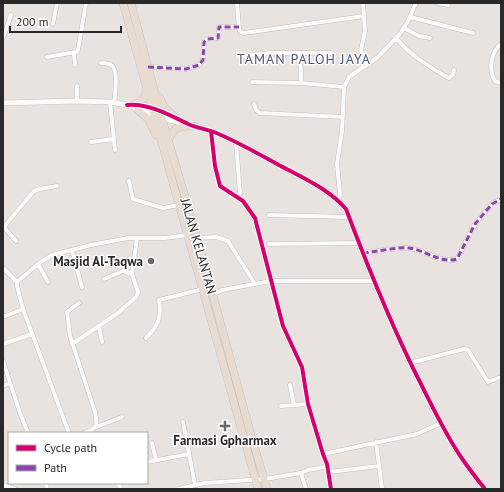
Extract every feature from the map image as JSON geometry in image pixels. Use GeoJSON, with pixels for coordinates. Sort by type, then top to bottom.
{"type":"FeatureCollection","features":[{"type":"Feature","properties":{"kind":"highway","name":"JALAN KELANTAN"},"geometry":{"type":"LineString","coordinates":[[123,3],[147,88],[169,139],[267,489]]}},
{"type":"Feature","properties":{"kind":"highway","name":"JALAN KELANTAN"},"geometry":{"type":"LineString","coordinates":[[131,3],[151,77],[166,161],[195,258],[258,489]]}},
{"type":"Feature","properties":{"kind":"highway"},"geometry":{"type":"LineString","coordinates":[[151,77],[165,108],[176,118]]}},
{"type":"Feature","properties":{"kind":"highway"},"geometry":{"type":"LineString","coordinates":[[147,88],[146,97],[133,107],[151,124],[166,161]]}},
{"type":"Feature","properties":{"kind":"highway"},"geometry":{"type":"LineString","coordinates":[[169,139],[171,132],[175,129],[191,125]]}},
{"type":"Feature","properties":{"kind":"highway"},"geometry":{"type":"LineString","coordinates":[[195,258],[198,257],[198,241]]}},
{"type":"Feature","properties":{"kind":"street"},"geometry":{"type":"LineString","coordinates":[[54,24],[57,3]]}},
{"type":"Feature","properties":{"kind":"street"},"geometry":{"type":"LineString","coordinates":[[47,57],[74,54],[78,50],[86,3]]}},
{"type":"Feature","properties":{"kind":"street"},"geometry":{"type":"LineString","coordinates":[[237,3],[239,27],[241,32],[244,33],[364,16]]}},
{"type":"Feature","properties":{"kind":"street"},"geometry":{"type":"LineString","coordinates":[[363,3],[365,31],[361,50],[366,66]]}},
{"type":"Feature","properties":{"kind":"street"},"geometry":{"type":"LineString","coordinates":[[339,201],[340,194],[337,164],[342,131],[344,87],[349,77],[366,66],[396,38],[404,28],[416,3]]}},
{"type":"Feature","properties":{"kind":"street"},"geometry":{"type":"LineString","coordinates":[[438,3],[448,5]]}},
{"type":"Feature","properties":{"kind":"street"},"geometry":{"type":"LineString","coordinates":[[3,38],[12,15]]}},
{"type":"Feature","properties":{"kind":"street"},"geometry":{"type":"LineString","coordinates":[[410,17],[473,32]]}},
{"type":"Feature","properties":{"kind":"street"},"geometry":{"type":"LineString","coordinates":[[148,67],[186,69],[199,66],[203,60],[204,42],[207,39],[218,38],[219,27],[239,27]]}},
{"type":"Feature","properties":{"kind":"street"},"geometry":{"type":"LineString","coordinates":[[404,28],[419,36],[430,38]]}},
{"type":"Feature","properties":{"kind":"street"},"geometry":{"type":"LineString","coordinates":[[396,38],[412,55],[447,78],[452,76],[454,70]]}},
{"type":"Feature","properties":{"kind":"street"},"geometry":{"type":"LineString","coordinates":[[501,44],[493,53],[491,72],[495,81],[501,83]]}},
{"type":"Feature","properties":{"kind":"street"},"geometry":{"type":"LineString","coordinates":[[245,56],[298,52],[332,53]]}},
{"type":"Feature","properties":{"kind":"street"},"geometry":{"type":"LineString","coordinates":[[298,52],[301,69],[301,84]]}},
{"type":"Feature","properties":{"kind":"street"},"geometry":{"type":"LineString","coordinates":[[74,54],[75,64]]}},
{"type":"Feature","properties":{"kind":"street"},"geometry":{"type":"LineString","coordinates":[[101,63],[110,65],[114,68],[116,80],[112,103],[115,150]]}},
{"type":"Feature","properties":{"kind":"street"},"geometry":{"type":"LineString","coordinates":[[252,82],[344,87]]}},
{"type":"Feature","properties":{"kind":"street"},"geometry":{"type":"LineString","coordinates":[[77,86],[77,101]]}},
{"type":"Feature","properties":{"kind":"street"},"geometry":{"type":"LineString","coordinates":[[3,103],[77,101],[112,103],[176,118],[236,142],[332,194],[346,209],[373,281],[397,338],[441,423],[462,459],[485,489]]}},
{"type":"Feature","properties":{"kind":"street"},"geometry":{"type":"LineString","coordinates":[[254,104],[256,110],[260,113],[343,117]]}},
{"type":"Feature","properties":{"kind":"street"},"geometry":{"type":"LineString","coordinates":[[157,114],[182,124],[191,125]]}},
{"type":"Feature","properties":{"kind":"street"},"geometry":{"type":"LineString","coordinates":[[211,131],[215,166],[220,186],[222,189],[243,201],[255,218],[283,326],[302,367],[308,404],[327,464],[331,489]]}},
{"type":"Feature","properties":{"kind":"street"},"geometry":{"type":"LineString","coordinates":[[91,142],[114,139]]}},
{"type":"Feature","properties":{"kind":"street"},"geometry":{"type":"LineString","coordinates":[[236,142],[240,194]]}},
{"type":"Feature","properties":{"kind":"street"},"geometry":{"type":"LineString","coordinates":[[130,181],[133,199],[163,208],[178,205]]}},
{"type":"Feature","properties":{"kind":"street"},"geometry":{"type":"LineString","coordinates":[[16,241],[3,227],[34,191],[57,186]]}},
{"type":"Feature","properties":{"kind":"street"},"geometry":{"type":"LineString","coordinates":[[363,254],[369,252],[409,248],[447,260],[457,259],[475,224],[492,204],[501,198]]}},
{"type":"Feature","properties":{"kind":"street"},"geometry":{"type":"LineString","coordinates":[[268,216],[348,217]]}},
{"type":"Feature","properties":{"kind":"street"},"geometry":{"type":"LineString","coordinates":[[17,282],[38,264],[52,255],[128,238],[165,238],[188,235]]}},
{"type":"Feature","properties":{"kind":"street"},"geometry":{"type":"LineString","coordinates":[[198,241],[216,237],[228,241],[255,284]]}},
{"type":"Feature","properties":{"kind":"street"},"geometry":{"type":"LineString","coordinates":[[72,344],[118,313],[136,297],[138,292],[132,274],[137,238]]}},
{"type":"Feature","properties":{"kind":"street"},"geometry":{"type":"LineString","coordinates":[[269,244],[359,243]]}},
{"type":"Feature","properties":{"kind":"street"},"geometry":{"type":"LineString","coordinates":[[72,250],[82,287]]}},
{"type":"Feature","properties":{"kind":"street"},"geometry":{"type":"LineString","coordinates":[[38,264],[48,282]]}},
{"type":"Feature","properties":{"kind":"street"},"geometry":{"type":"LineString","coordinates":[[3,268],[17,282],[23,309],[69,432]]}},
{"type":"Feature","properties":{"kind":"street"},"geometry":{"type":"LineString","coordinates":[[104,279],[123,271],[132,274]]}},
{"type":"Feature","properties":{"kind":"street"},"geometry":{"type":"LineString","coordinates":[[3,276],[8,273]]}},
{"type":"Feature","properties":{"kind":"street"},"geometry":{"type":"LineString","coordinates":[[213,294],[222,290],[271,281],[373,281]]}},
{"type":"Feature","properties":{"kind":"street"},"geometry":{"type":"LineString","coordinates":[[146,338],[158,323],[161,312],[159,300],[203,289]]}},
{"type":"Feature","properties":{"kind":"street"},"geometry":{"type":"LineString","coordinates":[[79,303],[67,314],[72,344],[95,412],[96,427]]}},
{"type":"Feature","properties":{"kind":"street"},"geometry":{"type":"LineString","coordinates":[[3,317],[23,309]]}},
{"type":"Feature","properties":{"kind":"street"},"geometry":{"type":"LineString","coordinates":[[99,326],[102,342]]}},
{"type":"Feature","properties":{"kind":"street"},"geometry":{"type":"LineString","coordinates":[[3,344],[32,334]]}},
{"type":"Feature","properties":{"kind":"street"},"geometry":{"type":"LineString","coordinates":[[410,363],[464,349],[468,350],[471,354],[472,359],[488,382],[501,377]]}},
{"type":"Feature","properties":{"kind":"street"},"geometry":{"type":"LineString","coordinates":[[3,361],[28,432]]}},
{"type":"Feature","properties":{"kind":"street"},"geometry":{"type":"LineString","coordinates":[[3,386],[10,383]]}},
{"type":"Feature","properties":{"kind":"street"},"geometry":{"type":"LineString","coordinates":[[290,385],[294,405]]}},
{"type":"Feature","properties":{"kind":"street"},"geometry":{"type":"LineString","coordinates":[[281,406],[308,404]]}},
{"type":"Feature","properties":{"kind":"street"},"geometry":{"type":"LineString","coordinates":[[92,432],[96,427],[122,417]]}},
{"type":"Feature","properties":{"kind":"street"},"geometry":{"type":"LineString","coordinates":[[183,422],[195,485]]}},
{"type":"Feature","properties":{"kind":"street"},"geometry":{"type":"LineString","coordinates":[[323,454],[417,434],[441,423]]}},
{"type":"Feature","properties":{"kind":"street"},"geometry":{"type":"LineString","coordinates":[[376,442],[382,489]]}},
{"type":"Feature","properties":{"kind":"street"},"geometry":{"type":"LineString","coordinates":[[152,443],[156,460]]}},
{"type":"Feature","properties":{"kind":"street"},"geometry":{"type":"LineString","coordinates":[[148,462],[189,454]]}},
{"type":"Feature","properties":{"kind":"street"},"geometry":{"type":"LineString","coordinates":[[178,489],[206,483],[256,480],[301,473],[308,470],[324,468],[327,464]]}},
{"type":"Feature","properties":{"kind":"street"},"geometry":{"type":"LineString","coordinates":[[329,472],[379,466]]}},
{"type":"Feature","properties":{"kind":"street"},"geometry":{"type":"LineString","coordinates":[[301,473],[306,489]]}},
{"type":"Feature","properties":{"kind":"street"},"geometry":{"type":"LineString","coordinates":[[206,483],[206,489]]}},
{"type":"Feature","properties":{"kind":"street"},"geometry":{"type":"LineString","coordinates":[[3,485],[14,489]]}},
{"type":"Feature","properties":{"kind":"marked path"},"geometry":{"type":"LineString","coordinates":[[148,67],[186,69],[199,65],[203,60],[204,42],[207,39],[218,38],[219,27],[239,27]]}},
{"type":"Feature","properties":{"kind":"marked path"},"geometry":{"type":"LineString","coordinates":[[363,254],[369,252],[409,248],[445,260],[457,259],[475,224],[492,204],[501,199]]}},
{"type":"Feature","properties":{"kind":"cycle path"},"geometry":{"type":"LineString","coordinates":[[127,105],[151,108],[191,125],[230,139],[323,189],[346,209],[382,300],[412,366],[452,442],[485,489]]}},
{"type":"Feature","properties":{"kind":"cycle path"},"geometry":{"type":"LineString","coordinates":[[211,131],[215,166],[220,186],[243,201],[255,218],[283,326],[302,367],[308,404],[327,464],[331,489]]}},
{"type":"Feature","properties":{"kind":"place","name":"Masjid Al-Taqwa"},"geometry":{"type":"Point","coordinates":[151,261]}},
{"type":"Feature","properties":{"kind":"place","name":"Farmasi Gpharmax"},"geometry":{"type":"Point","coordinates":[225,426]}},
{"type":"Feature","properties":{"kind":"district","name":"TAMAN PALOH JAYA"},"geometry":{"type":"Point","coordinates":[304,59]}}]}
